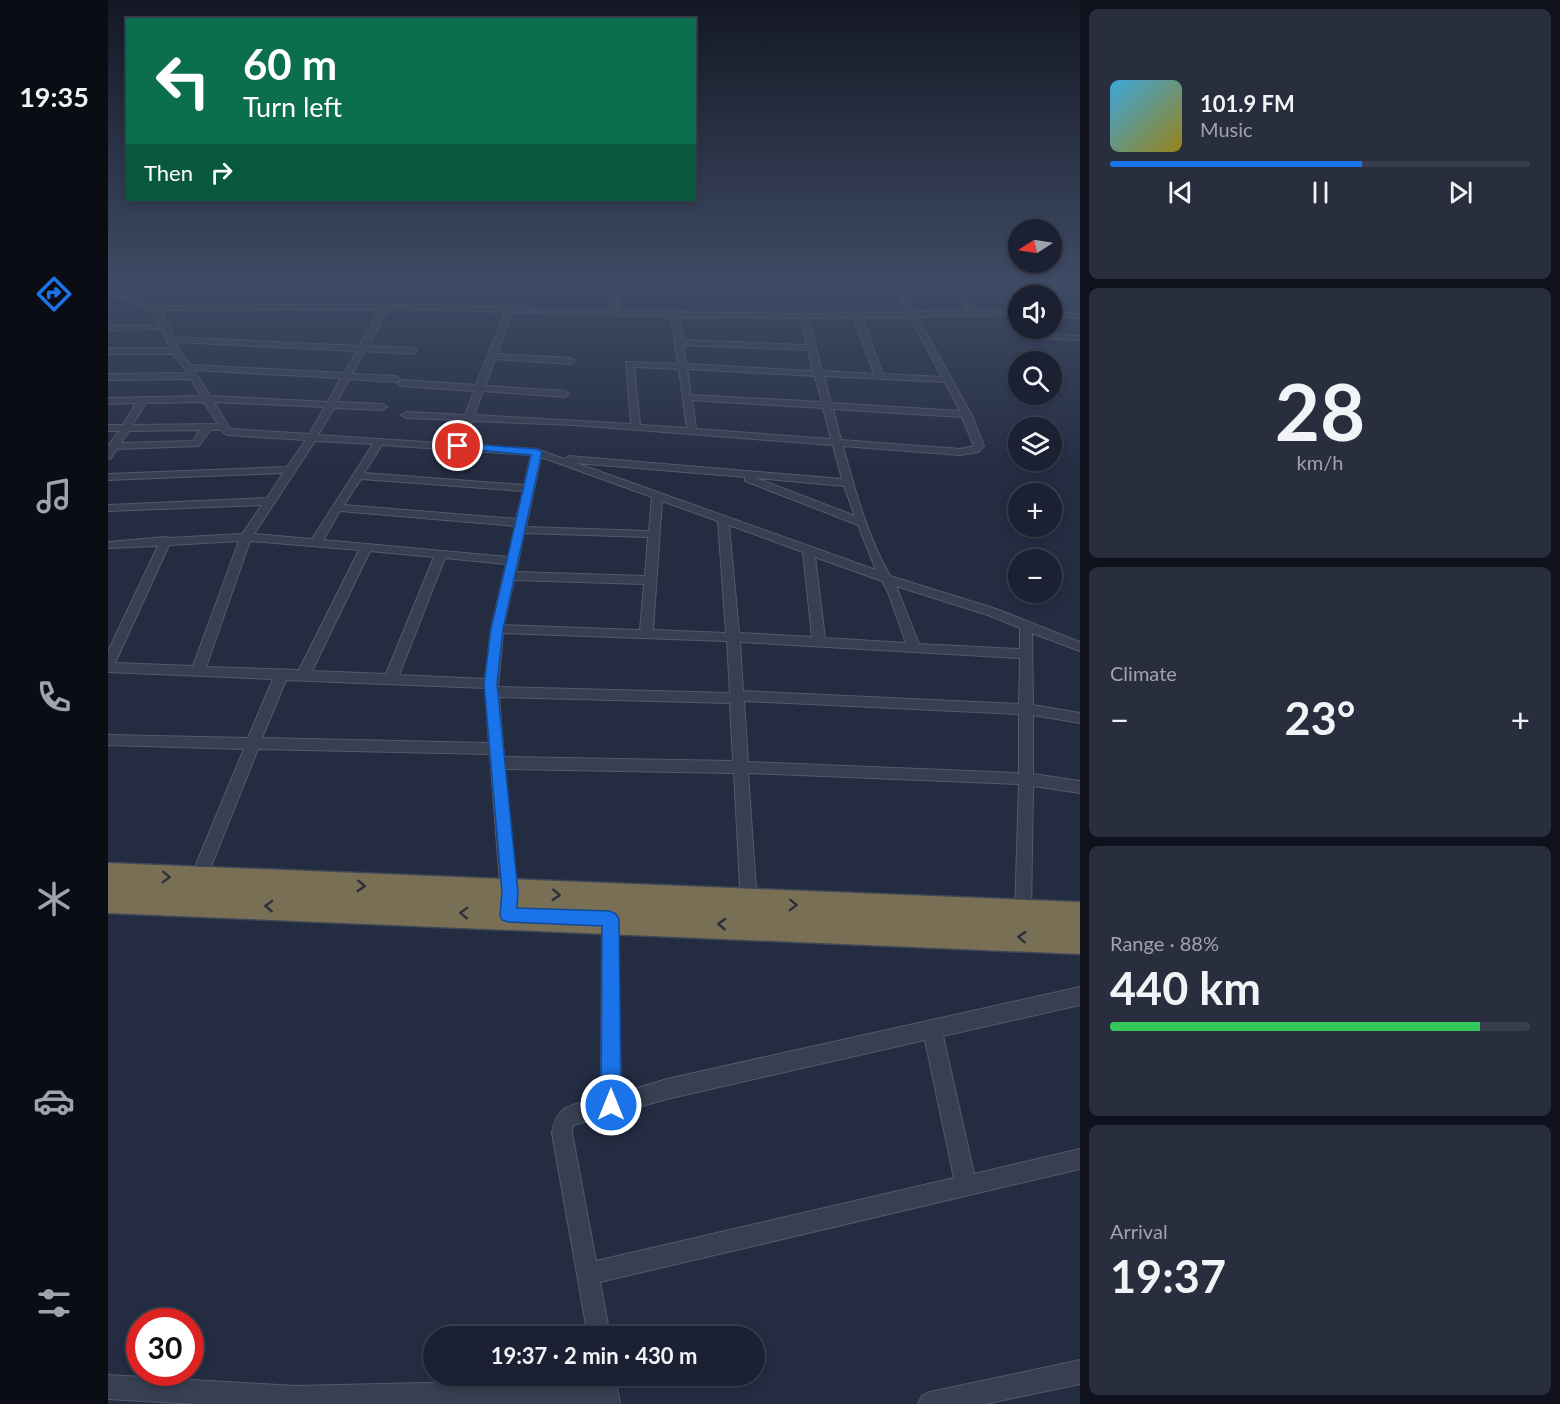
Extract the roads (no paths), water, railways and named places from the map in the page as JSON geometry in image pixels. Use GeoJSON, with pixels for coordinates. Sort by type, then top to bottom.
{"type":"FeatureCollection","features":[{"type":"Feature","properties":{"kind":"highway"},"geometry":{"type":"LineString","coordinates":[[108,875],[198,879],[509,904],[610,919],[1080,940]]}},
{"type":"Feature","properties":{"kind":"highway"},"geometry":{"type":"LineString","coordinates":[[108,900],[509,904],[749,903],[1080,915]]}},
{"type":"Feature","properties":{"kind":"street"},"geometry":{"type":"LineString","coordinates":[[173,345],[227,432],[537,452],[1080,646]]}},
{"type":"Feature","properties":{"kind":"street"},"geometry":{"type":"LineString","coordinates":[[288,345],[413,351]]}},
{"type":"Feature","properties":{"kind":"street"},"geometry":{"type":"LineString","coordinates":[[198,671],[246,537],[313,436],[364,345]]}},
{"type":"Feature","properties":{"kind":"street"},"geometry":{"type":"LineString","coordinates":[[458,446],[496,345]]}},
{"type":"Feature","properties":{"kind":"street"},"geometry":{"type":"LineString","coordinates":[[680,345],[692,431]]}},
{"type":"Feature","properties":{"kind":"street"},"geometry":{"type":"LineString","coordinates":[[735,345],[810,348]]}},
{"type":"Feature","properties":{"kind":"street"},"geometry":{"type":"LineString","coordinates":[[809,345],[848,483],[877,563],[888,579],[914,648]]}},
{"type":"Feature","properties":{"kind":"street"},"geometry":{"type":"LineString","coordinates":[[868,345],[879,376]]}},
{"type":"Feature","properties":{"kind":"street"},"geometry":{"type":"LineString","coordinates":[[406,415],[636,427],[960,452],[975,450],[979,446],[966,414],[929,345]]}},
{"type":"Feature","properties":{"kind":"street"},"geometry":{"type":"LineString","coordinates":[[108,351],[175,351]]}},
{"type":"Feature","properties":{"kind":"street"},"geometry":{"type":"LineString","coordinates":[[492,356],[571,361]]}},
{"type":"Feature","properties":{"kind":"street"},"geometry":{"type":"LineString","coordinates":[[636,427],[629,364],[948,380]]}},
{"type":"Feature","properties":{"kind":"street"},"geometry":{"type":"LineString","coordinates":[[108,377],[191,372],[346,375],[565,394]]}},
{"type":"Feature","properties":{"kind":"street"},"geometry":{"type":"LineString","coordinates":[[687,397],[966,414]]}},
{"type":"Feature","properties":{"kind":"street"},"geometry":{"type":"LineString","coordinates":[[108,401],[208,399],[382,407]]}},
{"type":"Feature","properties":{"kind":"street"},"geometry":{"type":"LineString","coordinates":[[111,451],[142,400]]}},
{"type":"Feature","properties":{"kind":"street"},"geometry":{"type":"LineString","coordinates":[[111,451],[196,444],[207,427]]}},
{"type":"Feature","properties":{"kind":"street"},"geometry":{"type":"LineString","coordinates":[[108,428],[225,427]]}},
{"type":"Feature","properties":{"kind":"street"},"geometry":{"type":"LineString","coordinates":[[315,543],[380,441]]}},
{"type":"Feature","properties":{"kind":"street"},"geometry":{"type":"LineString","coordinates":[[509,904],[491,688],[497,629],[514,561],[527,488],[537,452]]}},
{"type":"Feature","properties":{"kind":"street"},"geometry":{"type":"LineString","coordinates":[[551,458],[848,483]]}},
{"type":"Feature","properties":{"kind":"street"},"geometry":{"type":"LineString","coordinates":[[108,477],[290,470]]}},
{"type":"Feature","properties":{"kind":"street"},"geometry":{"type":"LineString","coordinates":[[737,473],[862,522]]}},
{"type":"Feature","properties":{"kind":"street"},"geometry":{"type":"LineString","coordinates":[[358,476],[527,488]]}},
{"type":"Feature","properties":{"kind":"street"},"geometry":{"type":"LineString","coordinates":[[646,634],[657,496]]}},
{"type":"Feature","properties":{"kind":"street"},"geometry":{"type":"LineString","coordinates":[[108,508],[270,501]]}},
{"type":"Feature","properties":{"kind":"street"},"geometry":{"type":"LineString","coordinates":[[337,508],[520,526],[654,534]]}},
{"type":"Feature","properties":{"kind":"street"},"geometry":{"type":"LineString","coordinates":[[723,520],[733,637],[749,903]]}},
{"type":"Feature","properties":{"kind":"street"},"geometry":{"type":"LineString","coordinates":[[108,545],[246,537],[514,561]]}},
{"type":"Feature","properties":{"kind":"street"},"geometry":{"type":"LineString","coordinates":[[166,540],[108,666],[391,679],[491,688],[1027,709],[1080,718]]}},
{"type":"Feature","properties":{"kind":"street"},"geometry":{"type":"LineString","coordinates":[[303,675],[366,547]]}},
{"type":"Feature","properties":{"kind":"street"},"geometry":{"type":"LineString","coordinates":[[809,551],[819,643]]}},
{"type":"Feature","properties":{"kind":"street"},"geometry":{"type":"LineString","coordinates":[[391,679],[441,554]]}},
{"type":"Feature","properties":{"kind":"street"},"geometry":{"type":"LineString","coordinates":[[510,576],[650,580]]}},
{"type":"Feature","properties":{"kind":"street"},"geometry":{"type":"LineString","coordinates":[[1023,913],[1027,709],[1026,625]]}},
{"type":"Feature","properties":{"kind":"street"},"geometry":{"type":"LineString","coordinates":[[497,629],[733,637],[1026,654]]}},
{"type":"Feature","properties":{"kind":"street"},"geometry":{"type":"LineString","coordinates":[[198,879],[281,675]]}},
{"type":"Feature","properties":{"kind":"street"},"geometry":{"type":"LineString","coordinates":[[108,740],[253,743],[1026,779],[1080,787]]}},
{"type":"Feature","properties":{"kind":"street"},"geometry":{"type":"LineString","coordinates":[[610,919],[611,1105]]}},
{"type":"Feature","properties":{"kind":"street"},"geometry":{"type":"LineString","coordinates":[[597,1326],[562,1128],[564,1121],[572,1115],[667,1089],[1080,996]]}},
{"type":"Feature","properties":{"kind":"street"},"geometry":{"type":"LineString","coordinates":[[932,1029],[966,1185]]}},
{"type":"Feature","properties":{"kind":"street"},"geometry":{"type":"LineString","coordinates":[[587,1274],[1080,1159]]}},
{"type":"Feature","properties":{"kind":"street"},"geometry":{"type":"LineString","coordinates":[[930,1404],[1080,1372]]}},
{"type":"Feature","properties":{"kind":"street"},"geometry":{"type":"LineString","coordinates":[[108,1387],[296,1398],[606,1390]]}}]}
